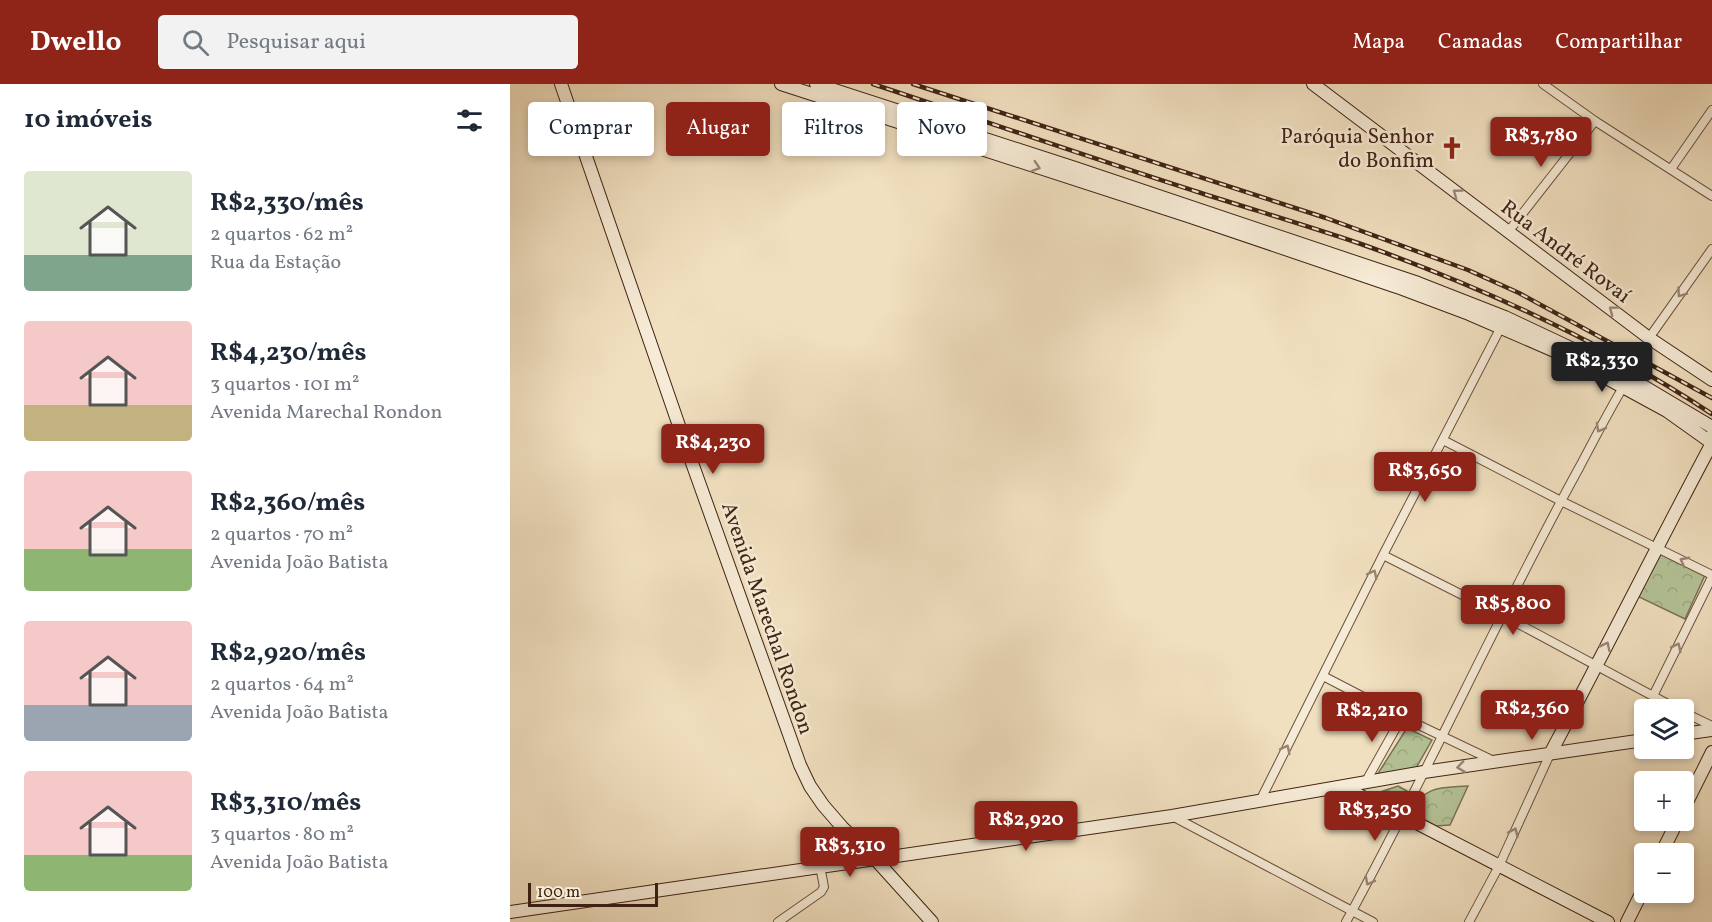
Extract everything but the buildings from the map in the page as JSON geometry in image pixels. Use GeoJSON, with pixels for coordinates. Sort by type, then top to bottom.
{"type":"FeatureCollection","features":[{"type":"Feature","properties":{"kind":"main road","name":"Avenida Marechal Rondon"},"geometry":{"type":"LineString","coordinates":[[561,84],[793,749],[810,786],[823,805],[932,922]]}},
{"type":"Feature","properties":{"kind":"main road"},"geometry":{"type":"LineString","coordinates":[[781,84],[1503,322]]}},
{"type":"Feature","properties":{"kind":"main road"},"geometry":{"type":"LineString","coordinates":[[816,84],[1374,268],[1503,322],[1566,356],[1626,382],[1712,427]]}},
{"type":"Feature","properties":{"kind":"main road","name":"Rua André Rovaí"},"geometry":{"type":"LineString","coordinates":[[1313,84],[1649,338],[1712,380]]}},
{"type":"Feature","properties":{"kind":"main road"},"geometry":{"type":"LineString","coordinates":[[1626,382],[1712,443]]}},
{"type":"Feature","properties":{"kind":"main road"},"geometry":{"type":"LineString","coordinates":[[1550,754],[1712,443],[1712,435]]}},
{"type":"Feature","properties":{"kind":"main road"},"geometry":{"type":"LineString","coordinates":[[1694,732],[1712,728]]}},
{"type":"Feature","properties":{"kind":"main road"},"geometry":{"type":"LineString","coordinates":[[510,912],[1172,816],[1424,772],[1634,741]]}},
{"type":"Feature","properties":{"kind":"main road"},"geometry":{"type":"LineString","coordinates":[[1694,788],[1712,752]]}},
{"type":"Feature","properties":{"kind":"main road"},"geometry":{"type":"LineString","coordinates":[[1341,786],[1608,922]]}},
{"type":"Feature","properties":{"kind":"main road"},"geometry":{"type":"LineString","coordinates":[[1627,922],[1636,903]]}},
{"type":"Feature","properties":{"kind":"street"},"geometry":{"type":"LineString","coordinates":[[1543,84],[1595,121],[1712,196]]}},
{"type":"Feature","properties":{"kind":"street"},"geometry":{"type":"LineString","coordinates":[[1671,169],[1712,110]]}},
{"type":"Feature","properties":{"kind":"street"},"geometry":{"type":"LineString","coordinates":[[1508,232],[1595,121]]}},
{"type":"Feature","properties":{"kind":"street"},"geometry":{"type":"LineString","coordinates":[[1649,338],[1712,249]]}},
{"type":"Feature","properties":{"kind":"street"},"geometry":{"type":"LineString","coordinates":[[1260,801],[1503,322]]}},
{"type":"Feature","properties":{"kind":"street"},"geometry":{"type":"LineString","coordinates":[[1346,922],[1403,816],[1561,501],[1626,382]]}},
{"type":"Feature","properties":{"kind":"street"},"geometry":{"type":"LineString","coordinates":[[1443,440],[1561,501],[1657,546],[1712,576],[1653,696]]}},
{"type":"Feature","properties":{"kind":"street"},"geometry":{"type":"LineString","coordinates":[[1383,555],[1502,615],[1659,699]]}},
{"type":"Feature","properties":{"kind":"street"},"geometry":{"type":"LineString","coordinates":[[1323,676],[1497,762]]}},
{"type":"Feature","properties":{"kind":"street"},"geometry":{"type":"LineString","coordinates":[[1365,783],[1402,717]]}},
{"type":"Feature","properties":{"kind":"street"},"geometry":{"type":"LineString","coordinates":[[1694,718],[1712,728]]}},
{"type":"Feature","properties":{"kind":"street"},"geometry":{"type":"LineString","coordinates":[[1469,922],[1499,866],[1550,754]]}},
{"type":"Feature","properties":{"kind":"street"},"geometry":{"type":"LineString","coordinates":[[1172,816],[1373,922]]}},
{"type":"Feature","properties":{"kind":"street"},"geometry":{"type":"LineString","coordinates":[[778,922],[821,892],[824,887],[820,866]]}},
{"type":"Feature","properties":{"kind":"green space"},"geometry":{"type":"Polygon","coordinates":[[[1659,552],[1705,575],[1685,619],[1637,596],[1659,552]]]}},
{"type":"Feature","properties":{"kind":"green space"},"geometry":{"type":"Polygon","coordinates":[[[1407,728],[1432,740],[1416,768],[1377,775],[1407,728]]]}},
{"type":"Feature","properties":{"kind":"green space"},"geometry":{"type":"Polygon","coordinates":[[[1398,786],[1407,791],[1397,805],[1377,793],[1398,786]]]}},
{"type":"Feature","properties":{"kind":"green space"},"geometry":{"type":"Polygon","coordinates":[[[1468,786],[1450,825],[1436,826],[1410,812],[1428,792],[1442,788],[1468,786]]]}},
{"type":"Feature","properties":{"kind":"railway"},"geometry":{"type":"LineString","coordinates":[[873,84],[1160,180],[1341,237],[1407,261],[1542,318],[1628,363],[1712,414]]}},
{"type":"Feature","properties":{"kind":"railway"},"geometry":{"type":"LineString","coordinates":[[913,84],[1326,218],[1468,270],[1519,293],[1712,398]]}},
{"type":"Feature","properties":{"kind":"place","name":"Paróquia Senhor do Bonfim"},"geometry":{"type":"Point","coordinates":[1452,148]}}]}
